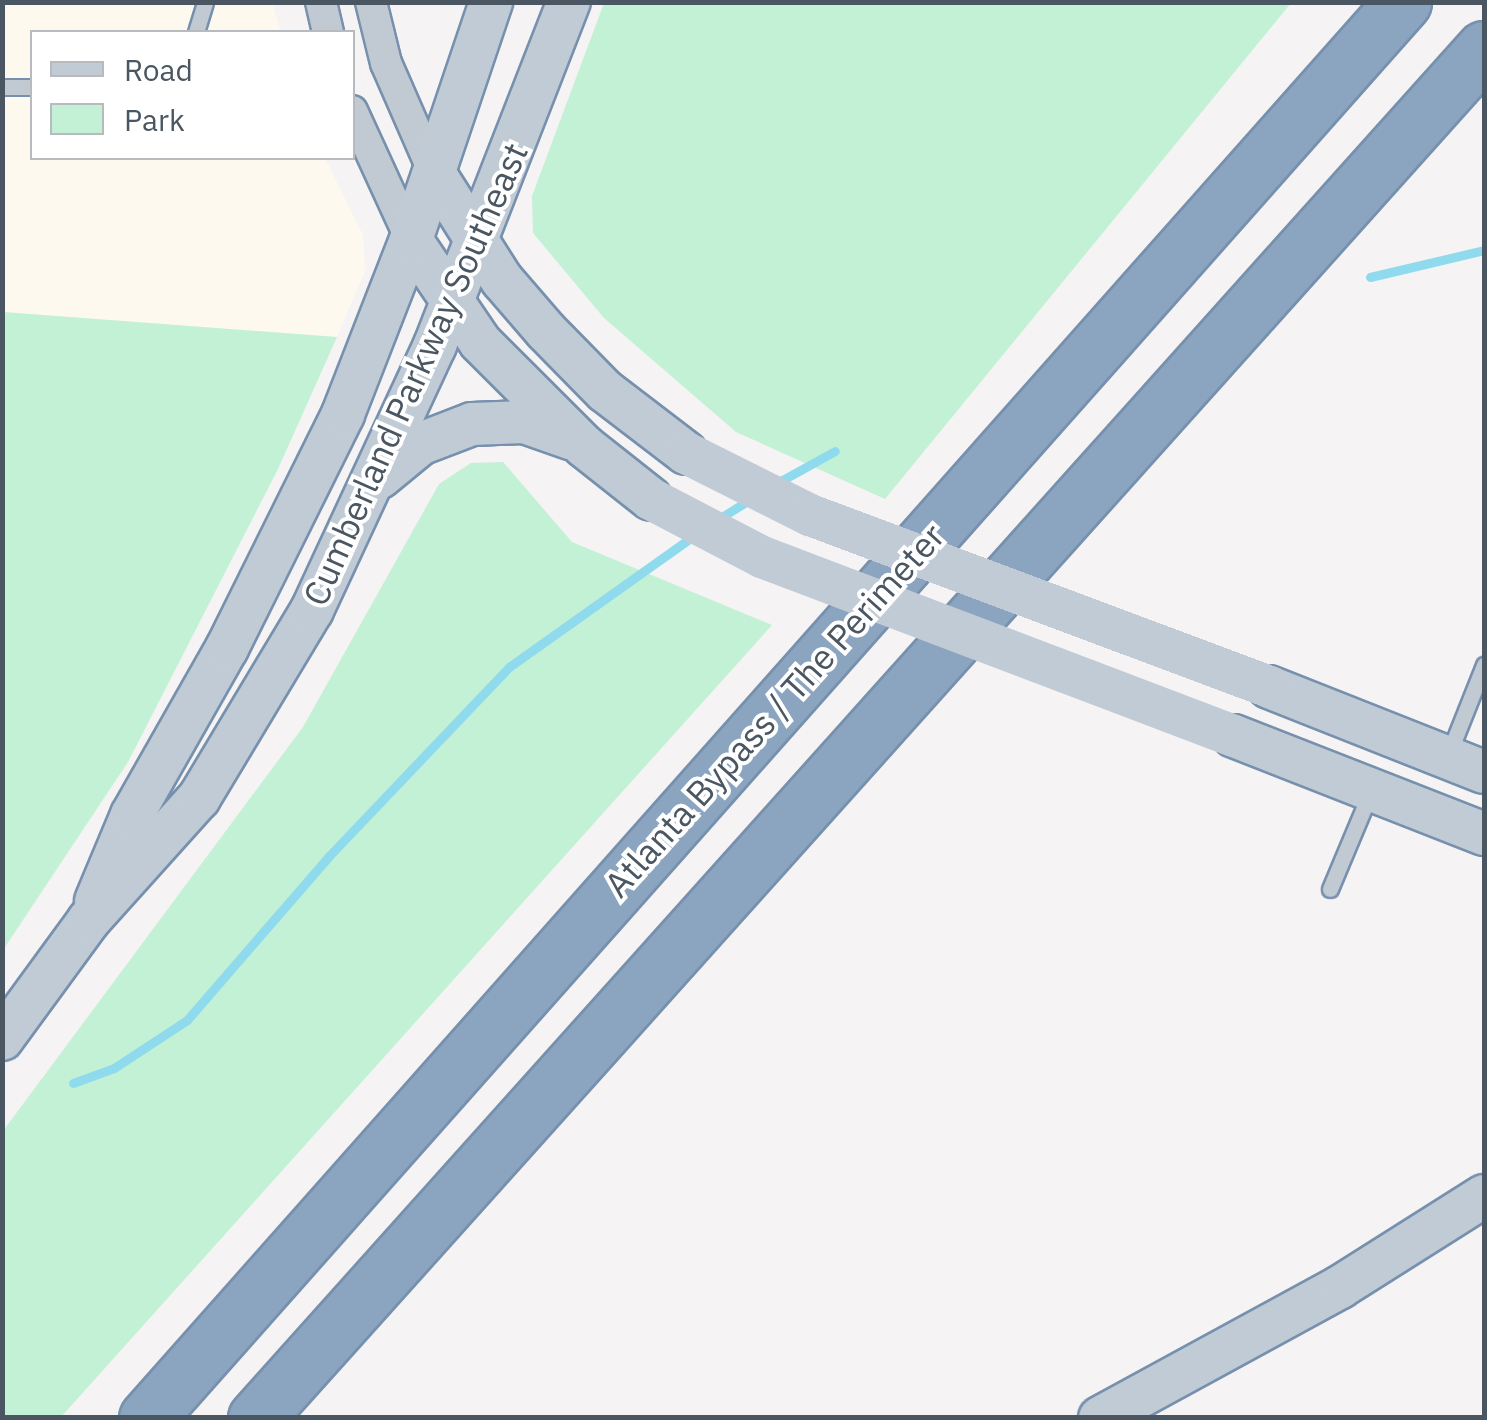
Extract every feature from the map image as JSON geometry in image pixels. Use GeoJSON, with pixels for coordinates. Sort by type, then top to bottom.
{"type":"FeatureCollection","features":[{"type":"Feature","properties":{"kind":"highway","name":"Atlanta Bypass / The Perimeter"},"geometry":{"type":"LineString","coordinates":[[147,1418],[1403,2]]}},
{"type":"Feature","properties":{"kind":"highway"},"geometry":{"type":"LineString","coordinates":[[256,1418],[1484,48]]}},
{"type":"Feature","properties":{"kind":"street"},"geometry":{"type":"LineString","coordinates":[[321,2],[328,30]]}},
{"type":"Feature","properties":{"kind":"street"},"geometry":{"type":"LineString","coordinates":[[371,2],[386,63],[434,173],[502,280],[574,361],[686,453],[810,515],[1466,764]]}},
{"type":"Feature","properties":{"kind":"street","name":"Cumberland Parkway Southeast"},"geometry":{"type":"LineString","coordinates":[[88,920],[132,815],[227,648],[343,414],[411,240],[491,2]]}},
{"type":"Feature","properties":{"kind":"street","name":"Cumberland Parkway Southeast"},"geometry":{"type":"LineString","coordinates":[[2,1039],[88,920],[170,838],[209,784],[312,610],[376,480],[452,304],[569,2]]}},
{"type":"Feature","properties":{"kind":"street"},"geometry":{"type":"LineString","coordinates":[[355,118],[411,240],[452,304],[584,446],[652,500],[787,567],[1484,834]]}},
{"type":"Feature","properties":{"kind":"street"},"geometry":{"type":"LineString","coordinates":[[376,480],[420,444],[472,424],[524,422],[584,446]]}},
{"type":"Feature","properties":{"kind":"street"},"geometry":{"type":"LineString","coordinates":[[1100,1418],[1340,1287],[1484,1196]]}},
{"type":"Feature","properties":{"kind":"lane"},"geometry":{"type":"LineString","coordinates":[[197,30],[205,2]]}},
{"type":"Feature","properties":{"kind":"lane"},"geometry":{"type":"LineString","coordinates":[[2,87],[30,88]]}},
{"type":"Feature","properties":{"kind":"lane"},"geometry":{"type":"LineString","coordinates":[[1466,764],[1484,666]]}},
{"type":"Feature","properties":{"kind":"lane"},"geometry":{"type":"LineString","coordinates":[[1330,888],[1372,788]]}},
{"type":"Feature","properties":{"kind":"shaded area"},"geometry":{"type":"Polygon","coordinates":[[[2,3],[272,3],[280,30],[30,30],[30,160],[326,160],[363,235],[365,271],[337,337],[3,312],[2,3]]]}},
{"type":"Feature","properties":{"kind":"green space"},"geometry":{"type":"Polygon","coordinates":[[[604,2],[1291,3],[885,499],[736,432],[604,318],[533,233],[532,196],[604,2]]]}},
{"type":"Feature","properties":{"kind":"green space"},"geometry":{"type":"Polygon","coordinates":[[[3,312],[337,337],[278,469],[128,762],[3,950],[3,312]]]}},
{"type":"Feature","properties":{"kind":"green space"},"geometry":{"type":"Polygon","coordinates":[[[503,462],[572,542],[772,625],[61,1417],[3,1417],[3,1131],[303,727],[439,484],[471,463],[503,462]]]}},
{"type":"Feature","properties":{"kind":"waterway"},"geometry":{"type":"LineString","coordinates":[[1370,277],[1484,250]]}},
{"type":"Feature","properties":{"kind":"waterway"},"geometry":{"type":"LineString","coordinates":[[777,483],[835,451]]}},
{"type":"Feature","properties":{"kind":"waterway"},"geometry":{"type":"LineString","coordinates":[[717,520],[750,499]]}},
{"type":"Feature","properties":{"kind":"waterway"},"geometry":{"type":"LineString","coordinates":[[73,1083],[114,1068],[187,1020],[329,856],[509,667],[692,537]]}}]}
